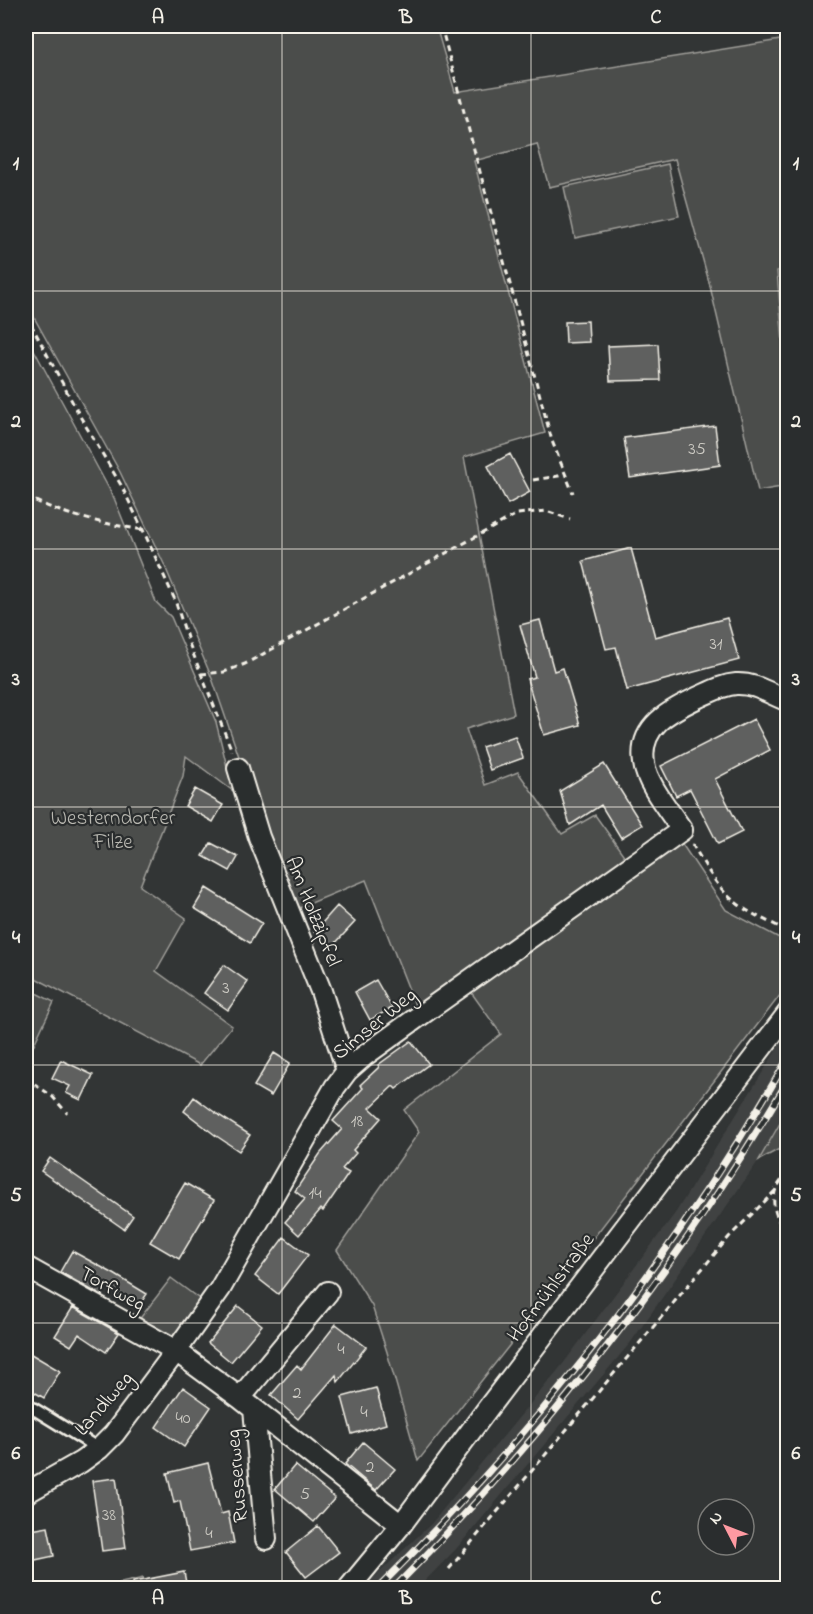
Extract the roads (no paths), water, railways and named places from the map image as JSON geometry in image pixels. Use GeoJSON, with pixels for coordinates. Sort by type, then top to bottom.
{"type":"FeatureCollection","features":[{"type":"Feature","properties":{"kind":"street","name":"Simser Weg"},"geometry":{"type":"LineString","coordinates":[[176,1351],[220,1289],[335,1087],[348,1071],[364,1056],[418,1017],[682,830],[651,784],[644,764],[644,746],[649,731],[656,722],[667,713],[729,685],[749,685],[761,688],[788,701]]}},
{"type":"Feature","properties":{"kind":"street","name":"Am Holzzipfel"},"geometry":{"type":"LineString","coordinates":[[238,768],[259,837],[321,991],[348,1071]]}},
{"type":"Feature","properties":{"kind":"street","name":"Hofmühlstraße"},"geometry":{"type":"LineString","coordinates":[[349,1588],[401,1526],[495,1398],[788,1013]]}},
{"type":"Feature","properties":{"kind":"street","name":"Torfweg"},"geometry":{"type":"LineString","coordinates":[[26,1267],[176,1351]]}},
{"type":"Feature","properties":{"kind":"street"},"geometry":{"type":"LineString","coordinates":[[247,1404],[327,1292]]}},
{"type":"Feature","properties":{"kind":"street"},"geometry":{"type":"LineString","coordinates":[[176,1351],[401,1526]]}},
{"type":"Feature","properties":{"kind":"street","name":"Landlweg"},"geometry":{"type":"LineString","coordinates":[[26,1493],[81,1462],[99,1449],[114,1434],[176,1351]]}},
{"type":"Feature","properties":{"kind":"street","name":"Russerweg"},"geometry":{"type":"LineString","coordinates":[[247,1404],[266,1539]]}},
{"type":"Feature","properties":{"kind":"lane"},"geometry":{"type":"LineString","coordinates":[[26,1404],[99,1449]]}},
{"type":"Feature","properties":{"kind":"railway"},"geometry":{"type":"LineString","coordinates":[[378,1588],[494,1466],[601,1337],[699,1201],[788,1058]]}},
{"type":"Feature","properties":{"kind":"railway"},"geometry":{"type":"LineString","coordinates":[[394,1588],[504,1471],[607,1347],[702,1216],[788,1080]]}},
{"type":"Feature","properties":{"kind":"park label","name":"Westerndorfer Filze"},"geometry":{"type":"Point","coordinates":[113,829]}}]}
